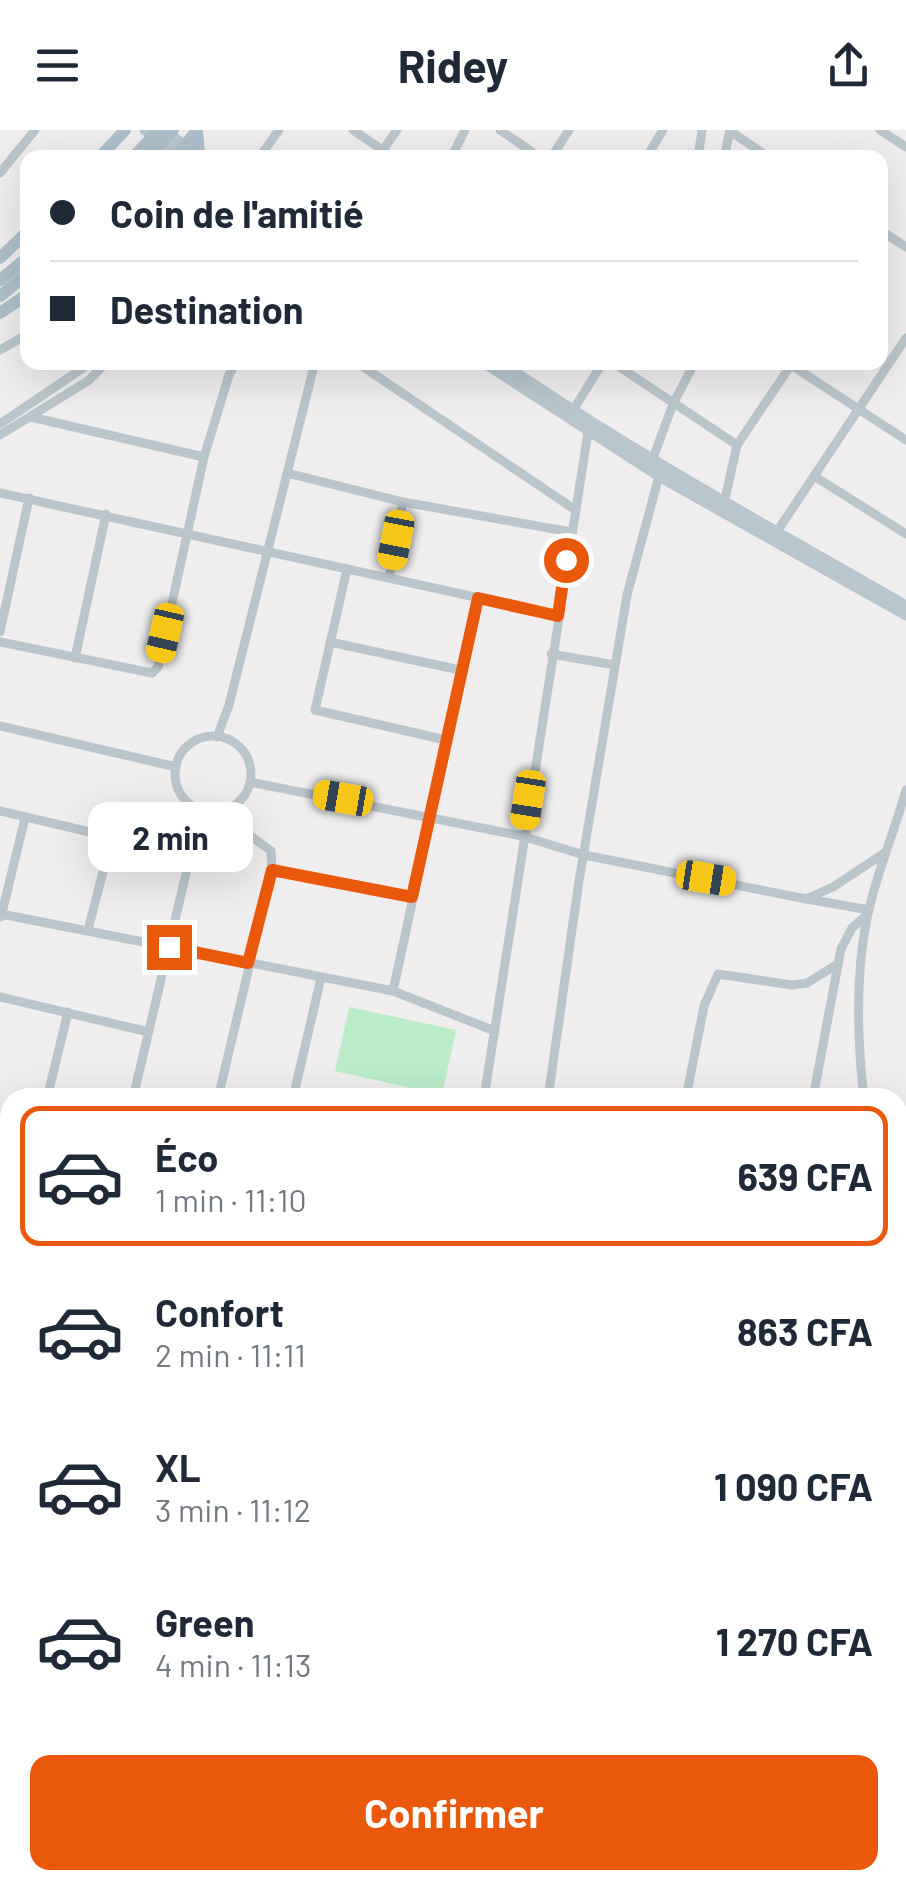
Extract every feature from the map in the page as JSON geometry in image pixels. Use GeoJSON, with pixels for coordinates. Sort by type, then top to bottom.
{"type":"FeatureCollection","features":[{"type":"Feature","properties":{"kind":"main road"},"geometry":{"type":"LineString","coordinates":[[145,130],[182,150]]}},
{"type":"Feature","properties":{"kind":"main road"},"geometry":{"type":"LineString","coordinates":[[141,150],[160,130],[184,150]]}},
{"type":"Feature","properties":{"kind":"main road"},"geometry":{"type":"LineString","coordinates":[[155,150],[172,130]]}},
{"type":"Feature","properties":{"kind":"main road"},"geometry":{"type":"LineString","coordinates":[[0,258],[20,239]]}},
{"type":"Feature","properties":{"kind":"main road"},"geometry":{"type":"LineString","coordinates":[[0,280],[20,264]]}},
{"type":"Feature","properties":{"kind":"main road"},"geometry":{"type":"LineString","coordinates":[[0,296],[20,280]]}},
{"type":"Feature","properties":{"kind":"main road"},"geometry":{"type":"LineString","coordinates":[[495,370],[659,476],[906,615]]}},
{"type":"Feature","properties":{"kind":"main road"},"geometry":{"type":"LineString","coordinates":[[512,370],[588,427],[906,606]]}},
{"type":"Feature","properties":{"kind":"street"},"geometry":{"type":"LineString","coordinates":[[0,173],[4,158],[35,130]]}},
{"type":"Feature","properties":{"kind":"street"},"geometry":{"type":"LineString","coordinates":[[353,130],[383,150],[397,130]]}},
{"type":"Feature","properties":{"kind":"street"},"geometry":{"type":"LineString","coordinates":[[500,130],[529,150]]}},
{"type":"Feature","properties":{"kind":"street"},"geometry":{"type":"LineString","coordinates":[[880,130],[906,147]]}},
{"type":"Feature","properties":{"kind":"street"},"geometry":{"type":"LineString","coordinates":[[730,131],[758,150]]}},
{"type":"Feature","properties":{"kind":"street"},"geometry":{"type":"LineString","coordinates":[[888,365],[906,338]]}},
{"type":"Feature","properties":{"kind":"street"},"geometry":{"type":"LineString","coordinates":[[0,424],[84,370]]}},
{"type":"Feature","properties":{"kind":"street"},"geometry":{"type":"LineString","coordinates":[[0,434],[88,381],[99,370]]}},
{"type":"Feature","properties":{"kind":"street"},"geometry":{"type":"LineString","coordinates":[[0,642],[152,673],[158,667],[204,457],[232,370]]}},
{"type":"Feature","properties":{"kind":"street"},"geometry":{"type":"LineString","coordinates":[[218,737],[230,705],[313,370]]}},
{"type":"Feature","properties":{"kind":"street"},"geometry":{"type":"LineString","coordinates":[[368,370],[574,509]]}},
{"type":"Feature","properties":{"kind":"street"},"geometry":{"type":"LineString","coordinates":[[572,412],[598,370]]}},
{"type":"Feature","properties":{"kind":"street"},"geometry":{"type":"LineString","coordinates":[[624,370],[738,445]]}},
{"type":"Feature","properties":{"kind":"street"},"geometry":{"type":"LineString","coordinates":[[652,460],[686,370]]}},
{"type":"Feature","properties":{"kind":"street"},"geometry":{"type":"LineString","coordinates":[[724,504],[738,445],[788,370]]}},
{"type":"Feature","properties":{"kind":"street"},"geometry":{"type":"LineString","coordinates":[[801,370],[906,440]]}},
{"type":"Feature","properties":{"kind":"street"},"geometry":{"type":"LineString","coordinates":[[776,533],[884,370]]}},
{"type":"Feature","properties":{"kind":"street"},"geometry":{"type":"LineString","coordinates":[[31,416],[204,457]]}},
{"type":"Feature","properties":{"kind":"street"},"geometry":{"type":"LineString","coordinates":[[485,1088],[588,427]]}},
{"type":"Feature","properties":{"kind":"street"},"geometry":{"type":"LineString","coordinates":[[287,473],[404,502],[571,532]]}},
{"type":"Feature","properties":{"kind":"street"},"geometry":{"type":"LineString","coordinates":[[549,1088],[615,665],[634,563],[659,476]]}},
{"type":"Feature","properties":{"kind":"street"},"geometry":{"type":"LineString","coordinates":[[814,476],[906,534]]}},
{"type":"Feature","properties":{"kind":"street"},"geometry":{"type":"LineString","coordinates":[[0,492],[558,616]]}},
{"type":"Feature","properties":{"kind":"street"},"geometry":{"type":"LineString","coordinates":[[0,632],[30,498]]}},
{"type":"Feature","properties":{"kind":"street"},"geometry":{"type":"LineString","coordinates":[[388,578],[404,502]]}},
{"type":"Feature","properties":{"kind":"street"},"geometry":{"type":"LineString","coordinates":[[75,658],[106,514]]}},
{"type":"Feature","properties":{"kind":"street"},"geometry":{"type":"LineString","coordinates":[[348,569],[314,710],[446,740]]}},
{"type":"Feature","properties":{"kind":"street"},"geometry":{"type":"LineString","coordinates":[[392,991],[478,598]]}},
{"type":"Feature","properties":{"kind":"street"},"geometry":{"type":"LineString","coordinates":[[330,642],[460,670]]}},
{"type":"Feature","properties":{"kind":"street"},"geometry":{"type":"LineString","coordinates":[[551,654],[615,665]]}},
{"type":"Feature","properties":{"kind":"street"},"geometry":{"type":"LineString","coordinates":[[0,726],[176,767]]}},
{"type":"Feature","properties":{"kind":"street"},"geometry":{"type":"LineString","coordinates":[[218,812],[239,802],[250,782],[247,756],[229,739],[196,740],[186,747],[176,767],[178,788],[192,805],[218,812],[272,852],[272,870],[220,1088]]}},
{"type":"Feature","properties":{"kind":"street"},"geometry":{"type":"LineString","coordinates":[[250,782],[522,836],[584,855],[868,913]]}},
{"type":"Feature","properties":{"kind":"street"},"geometry":{"type":"LineString","coordinates":[[863,1088],[858,1018],[861,954],[868,913],[906,790]]}},
{"type":"Feature","properties":{"kind":"street"},"geometry":{"type":"LineString","coordinates":[[136,1088],[201,810]]}},
{"type":"Feature","properties":{"kind":"street"},"geometry":{"type":"LineString","coordinates":[[0,811],[98,834],[104,839],[106,860],[88,930]]}},
{"type":"Feature","properties":{"kind":"street"},"geometry":{"type":"LineString","coordinates":[[26,818],[1,917],[88,930],[392,991],[494,1031]]}},
{"type":"Feature","properties":{"kind":"street"},"geometry":{"type":"LineString","coordinates":[[806,898],[833,887],[886,852]]}},
{"type":"Feature","properties":{"kind":"street"},"geometry":{"type":"LineString","coordinates":[[272,870],[412,897]]}},
{"type":"Feature","properties":{"kind":"street"},"geometry":{"type":"LineString","coordinates":[[815,1088],[838,964],[852,928],[868,913]]}},
{"type":"Feature","properties":{"kind":"street"},"geometry":{"type":"LineString","coordinates":[[688,1088],[704,1006],[718,974],[792,986],[807,983],[838,964]]}},
{"type":"Feature","properties":{"kind":"street"},"geometry":{"type":"LineString","coordinates":[[294,1088],[321,978]]}},
{"type":"Feature","properties":{"kind":"street"},"geometry":{"type":"LineString","coordinates":[[0,997],[149,1032]]}},
{"type":"Feature","properties":{"kind":"street"},"geometry":{"type":"LineString","coordinates":[[49,1088],[68,1012]]}},
{"type":"Feature","properties":{"kind":"green space"},"geometry":{"type":"Polygon","coordinates":[[[349,1007],[456,1030],[444,1088],[411,1088],[335,1071],[349,1007]]]}},
{"type":"Feature","properties":{"kind":"route"},"geometry":{"type":"LineString","coordinates":[[169,947],[248,963],[272,870],[412,897],[478,598],[558,616],[566,560]]}}]}
